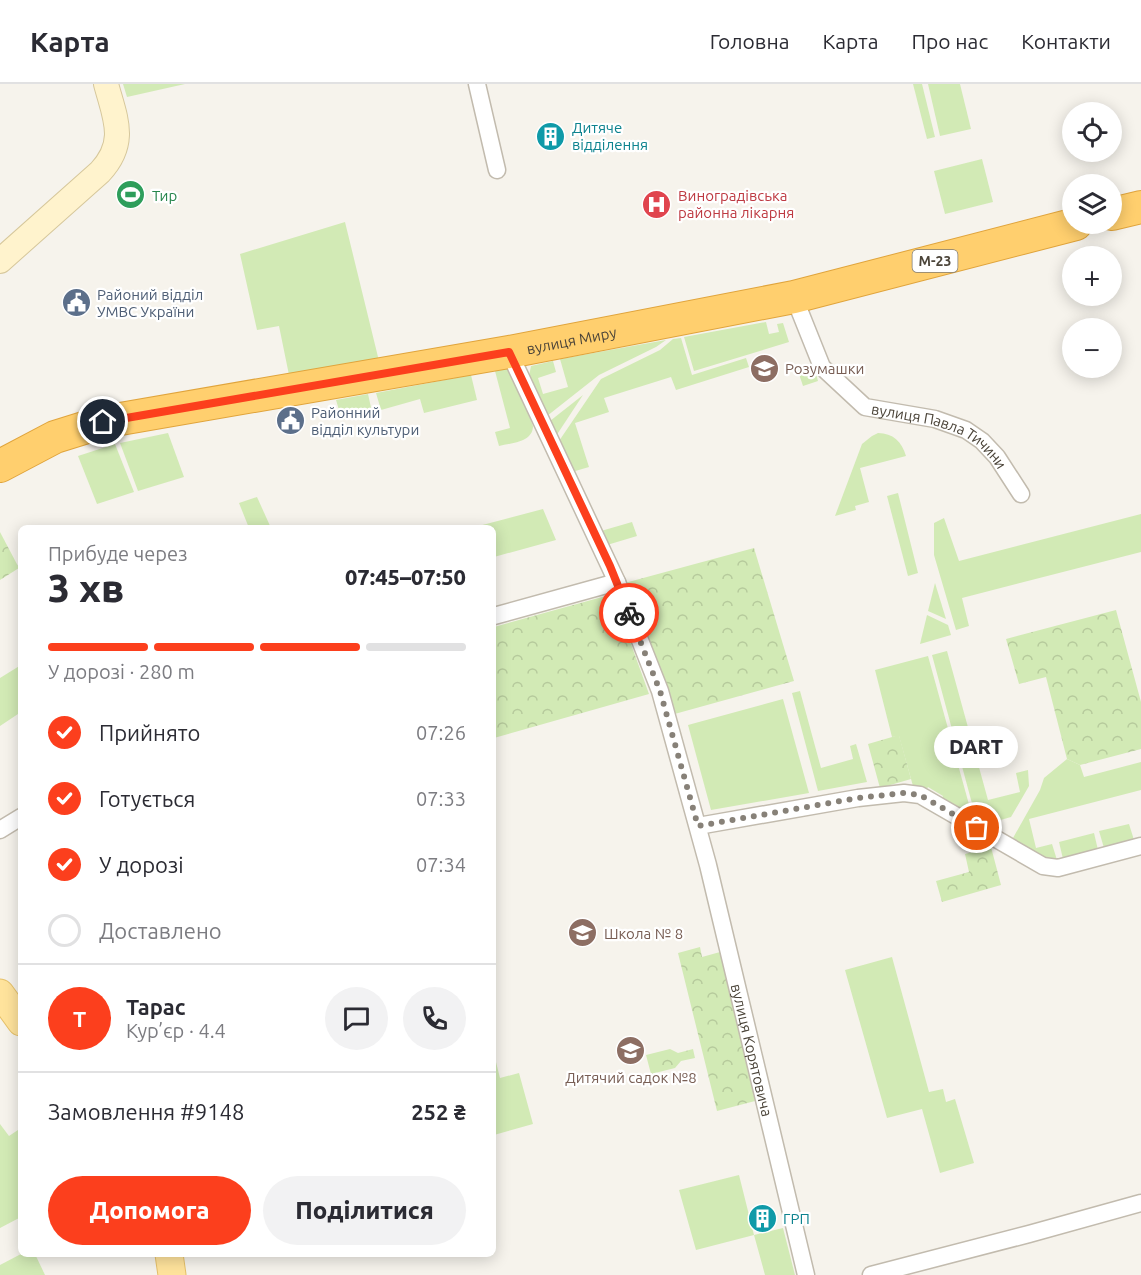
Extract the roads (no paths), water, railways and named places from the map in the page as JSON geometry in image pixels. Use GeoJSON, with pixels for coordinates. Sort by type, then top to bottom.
{"type":"FeatureCollection","features":[{"type":"Feature","properties":{"kind":"highway"},"geometry":{"type":"LineString","coordinates":[[1122,212],[1141,207]]}},
{"type":"Feature","properties":{"kind":"highway","name":"М-23"},"geometry":{"type":"LineString","coordinates":[[794,297],[1062,228]]}},
{"type":"Feature","properties":{"kind":"highway","name":"вулиця Миру"},"geometry":{"type":"LineString","coordinates":[[0,466],[55,437],[103,422],[509,352],[794,297]]}},
{"type":"Feature","properties":{"kind":"main road"},"geometry":{"type":"LineString","coordinates":[[0,993],[18,1018]]}},
{"type":"Feature","properties":{"kind":"main road"},"geometry":{"type":"LineString","coordinates":[[169,1257],[172,1275]]}},
{"type":"Feature","properties":{"kind":"street"},"geometry":{"type":"LineString","coordinates":[[0,261],[100,172],[114,154],[117,145],[116,123],[106,84]]}},
{"type":"Feature","properties":{"kind":"street"},"geometry":{"type":"LineString","coordinates":[[477,84],[497,170]]}},
{"type":"Feature","properties":{"kind":"street","name":"вулиця Павла Тичини"},"geometry":{"type":"LineString","coordinates":[[794,297],[822,367],[865,406],[935,419],[966,430],[982,441],[997,457],[1021,494]]}},
{"type":"Feature","properties":{"kind":"street","name":"вулиця Корятовича"},"geometry":{"type":"LineString","coordinates":[[509,352],[617,582],[660,691],[698,826],[806,1275]]}},
{"type":"Feature","properties":{"kind":"street"},"geometry":{"type":"LineString","coordinates":[[496,615],[617,582]]}},
{"type":"Feature","properties":{"kind":"street"},"geometry":{"type":"LineString","coordinates":[[698,826],[858,798],[910,792],[920,795],[1050,868],[1058,868],[1141,846]]}},
{"type":"Feature","properties":{"kind":"street"},"geometry":{"type":"LineString","coordinates":[[0,830],[18,819]]}},
{"type":"Feature","properties":{"kind":"street"},"geometry":{"type":"LineString","coordinates":[[872,1275],[1141,1203]]}},
{"type":"Feature","properties":{"kind":"place","name":"Дитяче відділення"},"geometry":{"type":"Point","coordinates":[551,136]}},
{"type":"Feature","properties":{"kind":"place","name":"Тир"},"geometry":{"type":"Point","coordinates":[131,195]}},
{"type":"Feature","properties":{"kind":"place","name":"Виноградівська районна лікарня"},"geometry":{"type":"Point","coordinates":[657,204]}},
{"type":"Feature","properties":{"kind":"place","name":"Районий відділ УМВС України"},"geometry":{"type":"Point","coordinates":[76,303]}},
{"type":"Feature","properties":{"kind":"place","name":"Розумашки"},"geometry":{"type":"Point","coordinates":[764,368]}},
{"type":"Feature","properties":{"kind":"place","name":"Районний відділ культури"},"geometry":{"type":"Point","coordinates":[290,421]}},
{"type":"Feature","properties":{"kind":"place","name":"DART"},"geometry":{"type":"Point","coordinates":[977,828]}},
{"type":"Feature","properties":{"kind":"place","name":"Школа № 8"},"geometry":{"type":"Point","coordinates":[583,933]}},
{"type":"Feature","properties":{"kind":"place","name":"Дитячий садок №8"},"geometry":{"type":"Point","coordinates":[631,1050]}},
{"type":"Feature","properties":{"kind":"place","name":"ГРП"},"geometry":{"type":"Point","coordinates":[762,1218]}}]}
